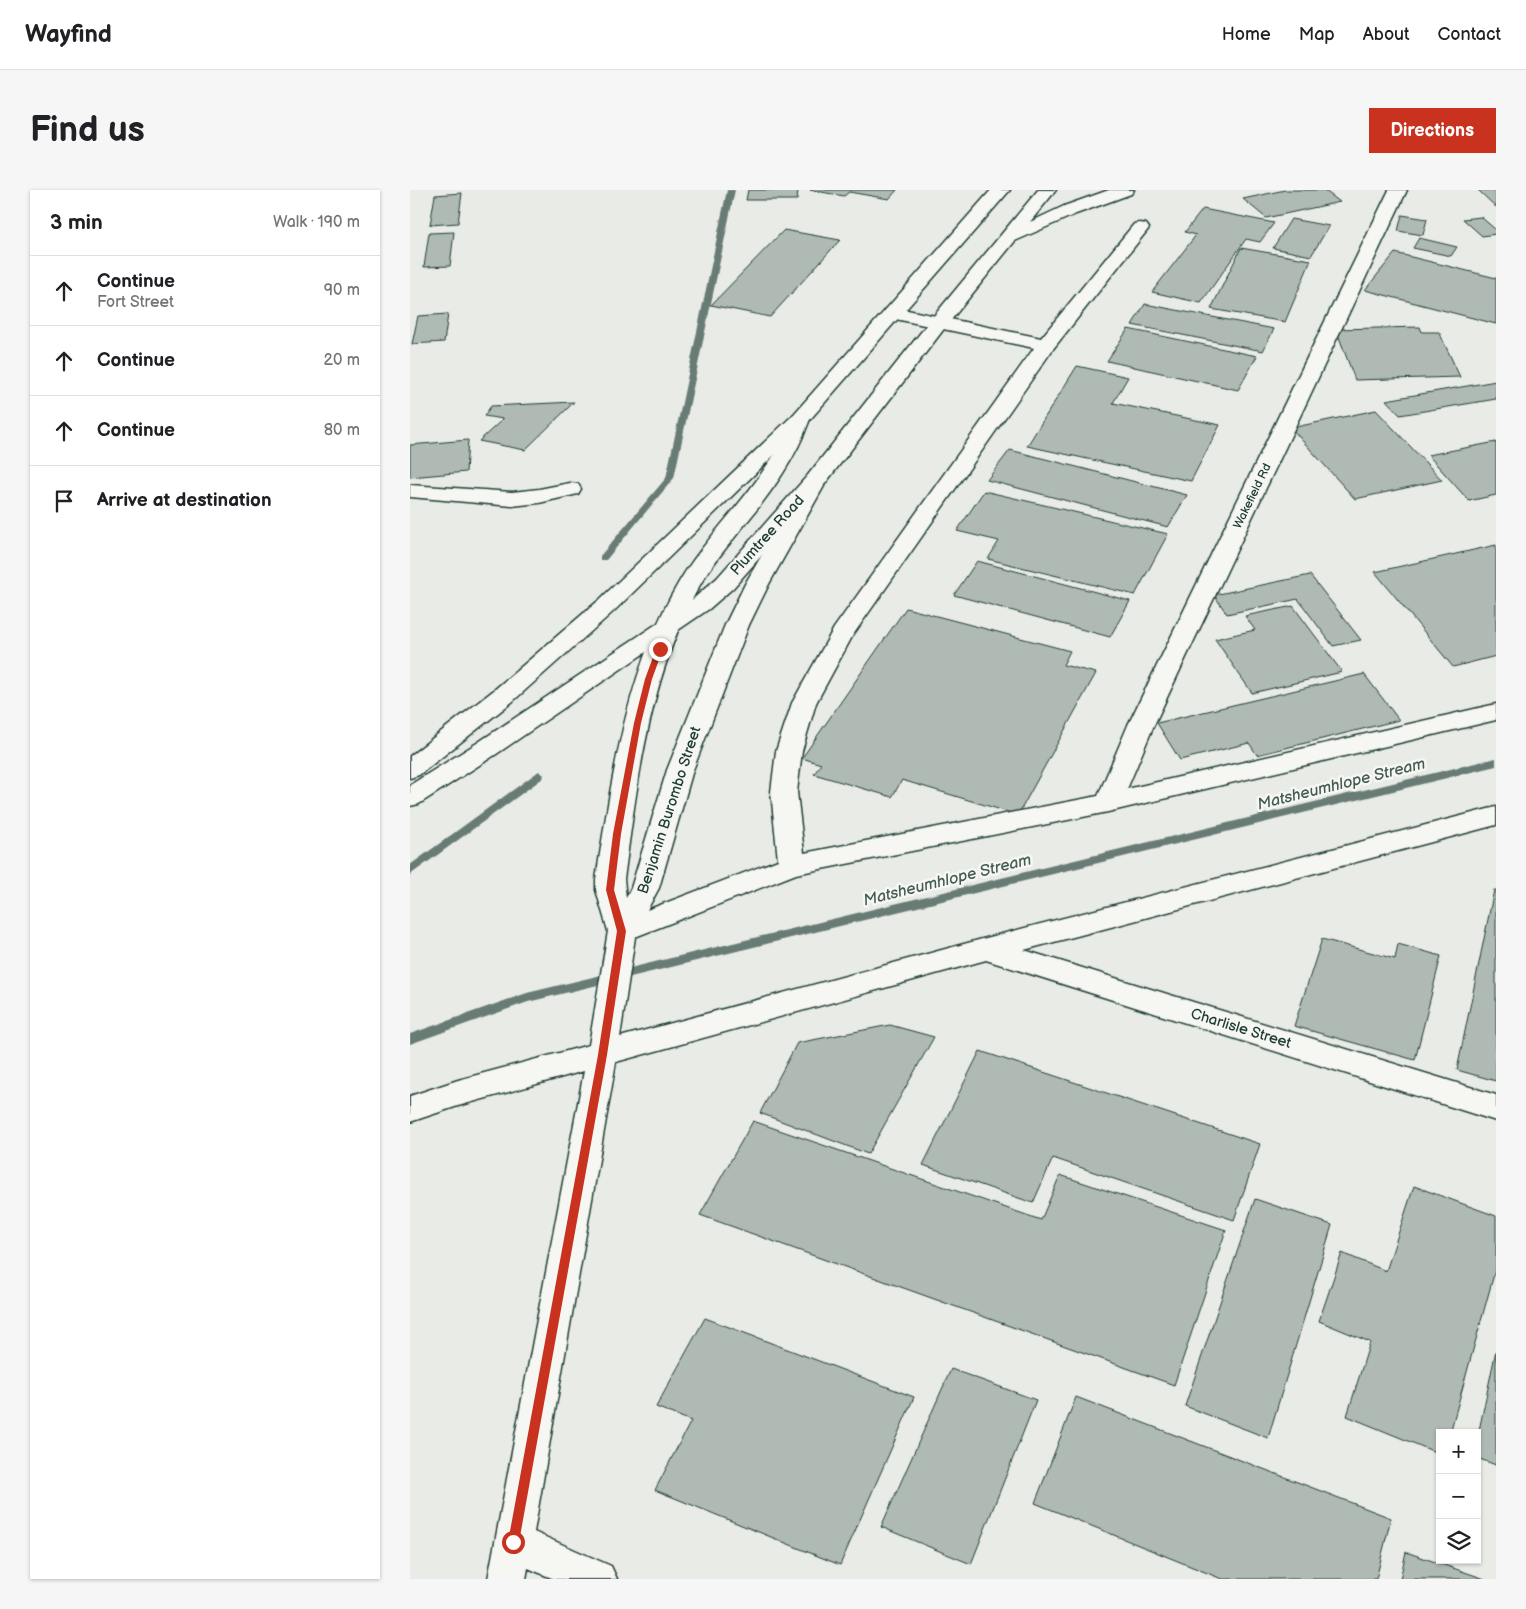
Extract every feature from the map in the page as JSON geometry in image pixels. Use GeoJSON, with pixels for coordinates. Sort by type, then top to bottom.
{"type":"FeatureCollection","features":[{"type":"Feature","properties":{"kind":"main road"},"geometry":{"type":"LineString","coordinates":[[410,769],[502,696],[606,606],[800,419],[867,340],[1001,190]]}},
{"type":"Feature","properties":{"kind":"main road","name":"Plumtree Road"},"geometry":{"type":"LineString","coordinates":[[410,797],[486,749],[666,628],[701,604],[725,583],[816,480],[1047,190]]}},
{"type":"Feature","properties":{"kind":"main road"},"geometry":{"type":"LineString","coordinates":[[1006,240],[1070,210],[1126,190]]}},
{"type":"Feature","properties":{"kind":"main road","name":"Wakefield Rd"},"geometry":{"type":"LineString","coordinates":[[1108,803],[1141,725],[1398,190]]}},
{"type":"Feature","properties":{"kind":"main road"},"geometry":{"type":"LineString","coordinates":[[970,223],[972,198]]}},
{"type":"Feature","properties":{"kind":"main road"},"geometry":{"type":"LineString","coordinates":[[792,865],[784,792],[789,751],[804,703],[842,633],[1046,345],[1140,228]]}},
{"type":"Feature","properties":{"kind":"main road"},"geometry":{"type":"LineString","coordinates":[[893,313],[1046,345]]}},
{"type":"Feature","properties":{"kind":"main road","name":"Benjamin Burombo Street"},"geometry":{"type":"LineString","coordinates":[[620,938],[610,890],[611,870],[648,679],[666,628],[691,581],[791,446],[800,419]]}},
{"type":"Feature","properties":{"kind":"main road","name":"Benjamin Burombo Street"},"geometry":{"type":"LineString","coordinates":[[508,1579],[513,1542],[604,1042],[620,938],[645,888],[680,770],[737,625],[757,584],[816,480]]}},
{"type":"Feature","properties":{"kind":"main road"},"geometry":{"type":"LineString","coordinates":[[410,491],[512,499],[539,496],[570,489]]}},
{"type":"Feature","properties":{"kind":"main road"},"geometry":{"type":"LineString","coordinates":[[620,938],[792,865],[1108,803],[1496,712]]}},
{"type":"Feature","properties":{"kind":"main road"},"geometry":{"type":"LineString","coordinates":[[410,1109],[604,1042],[986,949],[1496,816]]}},
{"type":"Feature","properties":{"kind":"main road","name":"Charlisle Street"},"geometry":{"type":"LineString","coordinates":[[986,949],[1496,1108]]}},
{"type":"Feature","properties":{"kind":"main road"},"geometry":{"type":"LineString","coordinates":[[513,1542],[598,1579]]}},
{"type":"Feature","properties":{"kind":"building"},"geometry":{"type":"Polygon","coordinates":[[[748,190],[798,190],[797,200],[746,200],[748,190]]]}},
{"type":"Feature","properties":{"kind":"building"},"geometry":{"type":"Polygon","coordinates":[[[810,190],[897,190],[889,199],[849,192],[844,196],[810,190]]]}},
{"type":"Feature","properties":{"kind":"building"},"geometry":{"type":"Polygon","coordinates":[[[1285,190],[1324,190],[1340,202],[1266,218],[1243,199],[1285,190]]]}},
{"type":"Feature","properties":{"kind":"building"},"geometry":{"type":"Polygon","coordinates":[[[1478,190],[1496,190],[1496,207],[1478,190]]]}},
{"type":"Feature","properties":{"kind":"building"},"geometry":{"type":"Polygon","coordinates":[[[462,193],[458,223],[430,225],[435,195],[462,193]]]}},
{"type":"Feature","properties":{"kind":"building"},"geometry":{"type":"Polygon","coordinates":[[[1203,209],[1274,223],[1260,242],[1246,239],[1201,303],[1152,292],[1196,235],[1185,232],[1203,209]]]}},
{"type":"Feature","properties":{"kind":"building"},"geometry":{"type":"Polygon","coordinates":[[[1402,215],[1427,219],[1423,235],[1398,231],[1402,215]]]}},
{"type":"Feature","properties":{"kind":"building"},"geometry":{"type":"Polygon","coordinates":[[[1481,217],[1496,230],[1496,234],[1482,236],[1463,219],[1481,217]]]}},
{"type":"Feature","properties":{"kind":"building"},"geometry":{"type":"Polygon","coordinates":[[[1291,219],[1329,226],[1311,256],[1273,248],[1291,219]]]}},
{"type":"Feature","properties":{"kind":"building"},"geometry":{"type":"Polygon","coordinates":[[[784,230],[840,240],[770,317],[711,305],[784,230]]]}},
{"type":"Feature","properties":{"kind":"building"},"geometry":{"type":"Polygon","coordinates":[[[454,232],[450,266],[424,267],[429,233],[454,232]]]}},
{"type":"Feature","properties":{"kind":"building"},"geometry":{"type":"Polygon","coordinates":[[[1419,238],[1457,247],[1451,256],[1413,248],[1419,238]]]}},
{"type":"Feature","properties":{"kind":"building"},"geometry":{"type":"Polygon","coordinates":[[[1241,248],[1311,260],[1285,322],[1211,309],[1241,248]]]}},
{"type":"Feature","properties":{"kind":"building"},"geometry":{"type":"Polygon","coordinates":[[[1395,253],[1496,278],[1496,324],[1365,290],[1395,253]]]}},
{"type":"Feature","properties":{"kind":"building"},"geometry":{"type":"Polygon","coordinates":[[[1145,304],[1274,329],[1263,351],[1132,325],[1145,304]]]}},
{"type":"Feature","properties":{"kind":"building"},"geometry":{"type":"Polygon","coordinates":[[[448,314],[444,342],[412,344],[418,316],[448,314]]]}},
{"type":"Feature","properties":{"kind":"building"},"geometry":{"type":"Polygon","coordinates":[[[1420,327],[1422,332],[1439,332],[1460,377],[1355,380],[1336,329],[1420,327]]]}},
{"type":"Feature","properties":{"kind":"building"},"geometry":{"type":"Polygon","coordinates":[[[1128,329],[1257,356],[1238,390],[1107,361],[1128,329]]]}},
{"type":"Feature","properties":{"kind":"building"},"geometry":{"type":"Polygon","coordinates":[[[1077,366],[1128,377],[1113,403],[1220,425],[1191,481],[1027,446],[1077,366]]]}},
{"type":"Feature","properties":{"kind":"building"},"geometry":{"type":"Polygon","coordinates":[[[1496,381],[1496,399],[1400,415],[1386,400],[1496,381]]]}},
{"type":"Feature","properties":{"kind":"building"},"geometry":{"type":"Polygon","coordinates":[[[574,402],[525,450],[479,441],[503,419],[484,416],[491,406],[574,402]]]}},
{"type":"Feature","properties":{"kind":"building"},"geometry":{"type":"Polygon","coordinates":[[[1376,410],[1442,480],[1355,499],[1291,428],[1376,410]]]}},
{"type":"Feature","properties":{"kind":"building"},"geometry":{"type":"Polygon","coordinates":[[[468,440],[466,472],[410,477],[410,445],[468,440]]]}},
{"type":"Feature","properties":{"kind":"building"},"geometry":{"type":"Polygon","coordinates":[[[1496,442],[1496,495],[1469,501],[1428,455],[1496,442]]]}},
{"type":"Feature","properties":{"kind":"building"},"geometry":{"type":"Polygon","coordinates":[[[1010,450],[1187,495],[1168,527],[987,480],[1010,450]]]}},
{"type":"Feature","properties":{"kind":"building"},"geometry":{"type":"Polygon","coordinates":[[[984,491],[1168,534],[1135,595],[988,559],[999,541],[957,531],[984,491]]]}},
{"type":"Feature","properties":{"kind":"building"},"geometry":{"type":"Polygon","coordinates":[[[1496,545],[1496,656],[1453,667],[1375,572],[1496,545]]]}},
{"type":"Feature","properties":{"kind":"building"},"geometry":{"type":"Polygon","coordinates":[[[977,561],[1130,601],[1110,637],[954,595],[977,561]]]}},
{"type":"Feature","properties":{"kind":"building"},"geometry":{"type":"Polygon","coordinates":[[[1310,575],[1361,640],[1333,646],[1298,599],[1227,614],[1214,595],[1310,575]]]}},
{"type":"Feature","properties":{"kind":"building"},"geometry":{"type":"Polygon","coordinates":[[[1293,606],[1342,672],[1252,693],[1215,639],[1255,630],[1245,616],[1293,606]]]}},
{"type":"Feature","properties":{"kind":"building"},"geometry":{"type":"Polygon","coordinates":[[[906,608],[1070,651],[1063,665],[1096,673],[1018,815],[902,780],[892,797],[814,774],[821,764],[802,758],[906,608]]]}},
{"type":"Feature","properties":{"kind":"building"},"geometry":{"type":"Polygon","coordinates":[[[1364,674],[1399,720],[1257,755],[1249,743],[1180,760],[1157,723],[1364,674]]]}},
{"type":"Feature","properties":{"kind":"building"},"geometry":{"type":"Polygon","coordinates":[[[1494,890],[1496,890],[1496,1081],[1457,1070],[1494,890]]]}},
{"type":"Feature","properties":{"kind":"building"},"geometry":{"type":"Polygon","coordinates":[[[1322,939],[1395,959],[1398,944],[1441,956],[1415,1060],[1294,1026],[1322,939]]]}},
{"type":"Feature","properties":{"kind":"building"},"geometry":{"type":"Polygon","coordinates":[[[890,1025],[934,1037],[868,1154],[760,1113],[797,1043],[890,1025]]]}},
{"type":"Feature","properties":{"kind":"building"},"geometry":{"type":"Polygon","coordinates":[[[980,1051],[1260,1144],[1234,1220],[1053,1158],[1033,1203],[923,1165],[980,1051]]]}},
{"type":"Feature","properties":{"kind":"building"},"geometry":{"type":"Polygon","coordinates":[[[753,1121],[1041,1220],[1060,1175],[1226,1230],[1174,1385],[700,1215],[753,1121]]]}},
{"type":"Feature","properties":{"kind":"building"},"geometry":{"type":"Polygon","coordinates":[[[1414,1186],[1496,1216],[1496,1267],[1451,1429],[1436,1429],[1436,1452],[1347,1416],[1370,1342],[1319,1321],[1342,1253],[1386,1271],[1414,1186]]]}},
{"type":"Feature","properties":{"kind":"building"},"geometry":{"type":"Polygon","coordinates":[[[1255,1199],[1332,1225],[1268,1438],[1185,1406],[1255,1199]]]}},
{"type":"Feature","properties":{"kind":"building"},"geometry":{"type":"Polygon","coordinates":[[[705,1318],[914,1397],[840,1565],[655,1490],[691,1421],[656,1407],[705,1318]]]}},
{"type":"Feature","properties":{"kind":"building"},"geometry":{"type":"Polygon","coordinates":[[[1496,1350],[1496,1465],[1481,1459],[1481,1429],[1479,1429],[1496,1350]]]}},
{"type":"Feature","properties":{"kind":"building"},"geometry":{"type":"Polygon","coordinates":[[[951,1369],[1036,1400],[971,1564],[881,1527],[951,1369]]]}},
{"type":"Feature","properties":{"kind":"building"},"geometry":{"type":"Polygon","coordinates":[[[1076,1397],[1391,1518],[1376,1579],[1222,1579],[1035,1503],[1076,1397]]]}},
{"type":"Feature","properties":{"kind":"building"},"geometry":{"type":"Polygon","coordinates":[[[1406,1552],[1436,1562],[1436,1564],[1485,1579],[1400,1579],[1406,1552]]]}},
{"type":"Feature","properties":{"kind":"waterway"},"geometry":{"type":"LineString","coordinates":[[603,558],[670,478],[731,190]]}},
{"type":"Feature","properties":{"kind":"waterway","name":"Matsheumhlope Stream"},"geometry":{"type":"LineString","coordinates":[[410,1039],[527,998],[1496,762]]}},
{"type":"Feature","properties":{"kind":"waterway"},"geometry":{"type":"LineString","coordinates":[[410,871],[539,775]]}},
{"type":"Feature","properties":{"kind":"route"},"geometry":{"type":"LineString","coordinates":[[513,1542],[602,1055],[622,931],[610,890],[617,834],[631,754],[648,679],[660,649]]}}]}
